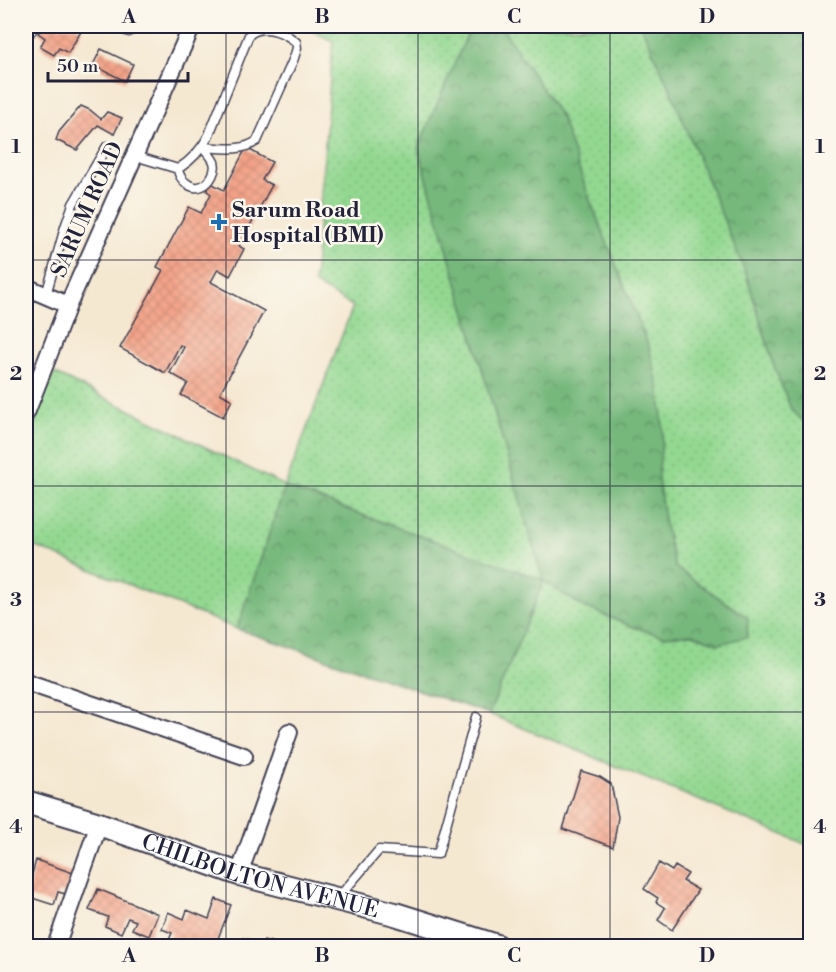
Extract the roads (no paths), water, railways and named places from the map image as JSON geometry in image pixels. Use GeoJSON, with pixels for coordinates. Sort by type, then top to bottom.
{"type":"FeatureCollection","features":[{"type":"Feature","properties":{"kind":"main road","name":"CHILBOLTON AVENUE"},"geometry":{"type":"LineString","coordinates":[[26,802],[99,824],[239,874],[338,898],[497,946]]}},
{"type":"Feature","properties":{"kind":"street","name":"SARUM ROAD"},"geometry":{"type":"LineString","coordinates":[[26,413],[68,305],[192,26]]}},
{"type":"Feature","properties":{"kind":"street"},"geometry":{"type":"LineString","coordinates":[[26,286],[68,305]]}},
{"type":"Feature","properties":{"kind":"street"},"geometry":{"type":"LineString","coordinates":[[26,682],[244,756]]}},
{"type":"Feature","properties":{"kind":"street"},"geometry":{"type":"LineString","coordinates":[[239,874],[289,732]]}},
{"type":"Feature","properties":{"kind":"street"},"geometry":{"type":"LineString","coordinates":[[56,946],[99,824]]}},
{"type":"Feature","properties":{"kind":"lane"},"geometry":{"type":"LineString","coordinates":[[26,38],[35,26]]}},
{"type":"Feature","properties":{"kind":"lane"},"geometry":{"type":"LineString","coordinates":[[115,26],[129,32]]}},
{"type":"Feature","properties":{"kind":"lane"},"geometry":{"type":"LineString","coordinates":[[178,169],[203,147],[249,35],[260,28],[271,29],[296,42],[294,58],[257,141],[238,149],[203,147]]}},
{"type":"Feature","properties":{"kind":"lane"},"geometry":{"type":"LineString","coordinates":[[46,295],[65,227],[74,204],[107,146]]}},
{"type":"Feature","properties":{"kind":"lane"},"geometry":{"type":"LineString","coordinates":[[178,169],[182,180],[195,187],[202,186],[215,172],[216,166],[203,147]]}},
{"type":"Feature","properties":{"kind":"lane"},"geometry":{"type":"LineString","coordinates":[[135,156],[178,169]]}},
{"type":"Feature","properties":{"kind":"lane"},"geometry":{"type":"LineString","coordinates":[[338,898],[379,850],[438,854],[476,717]]}},
{"type":"Feature","properties":{"kind":"place","name":"Sarum Road Hospital (BMI)"},"geometry":{"type":"Point","coordinates":[219,222]}}]}
